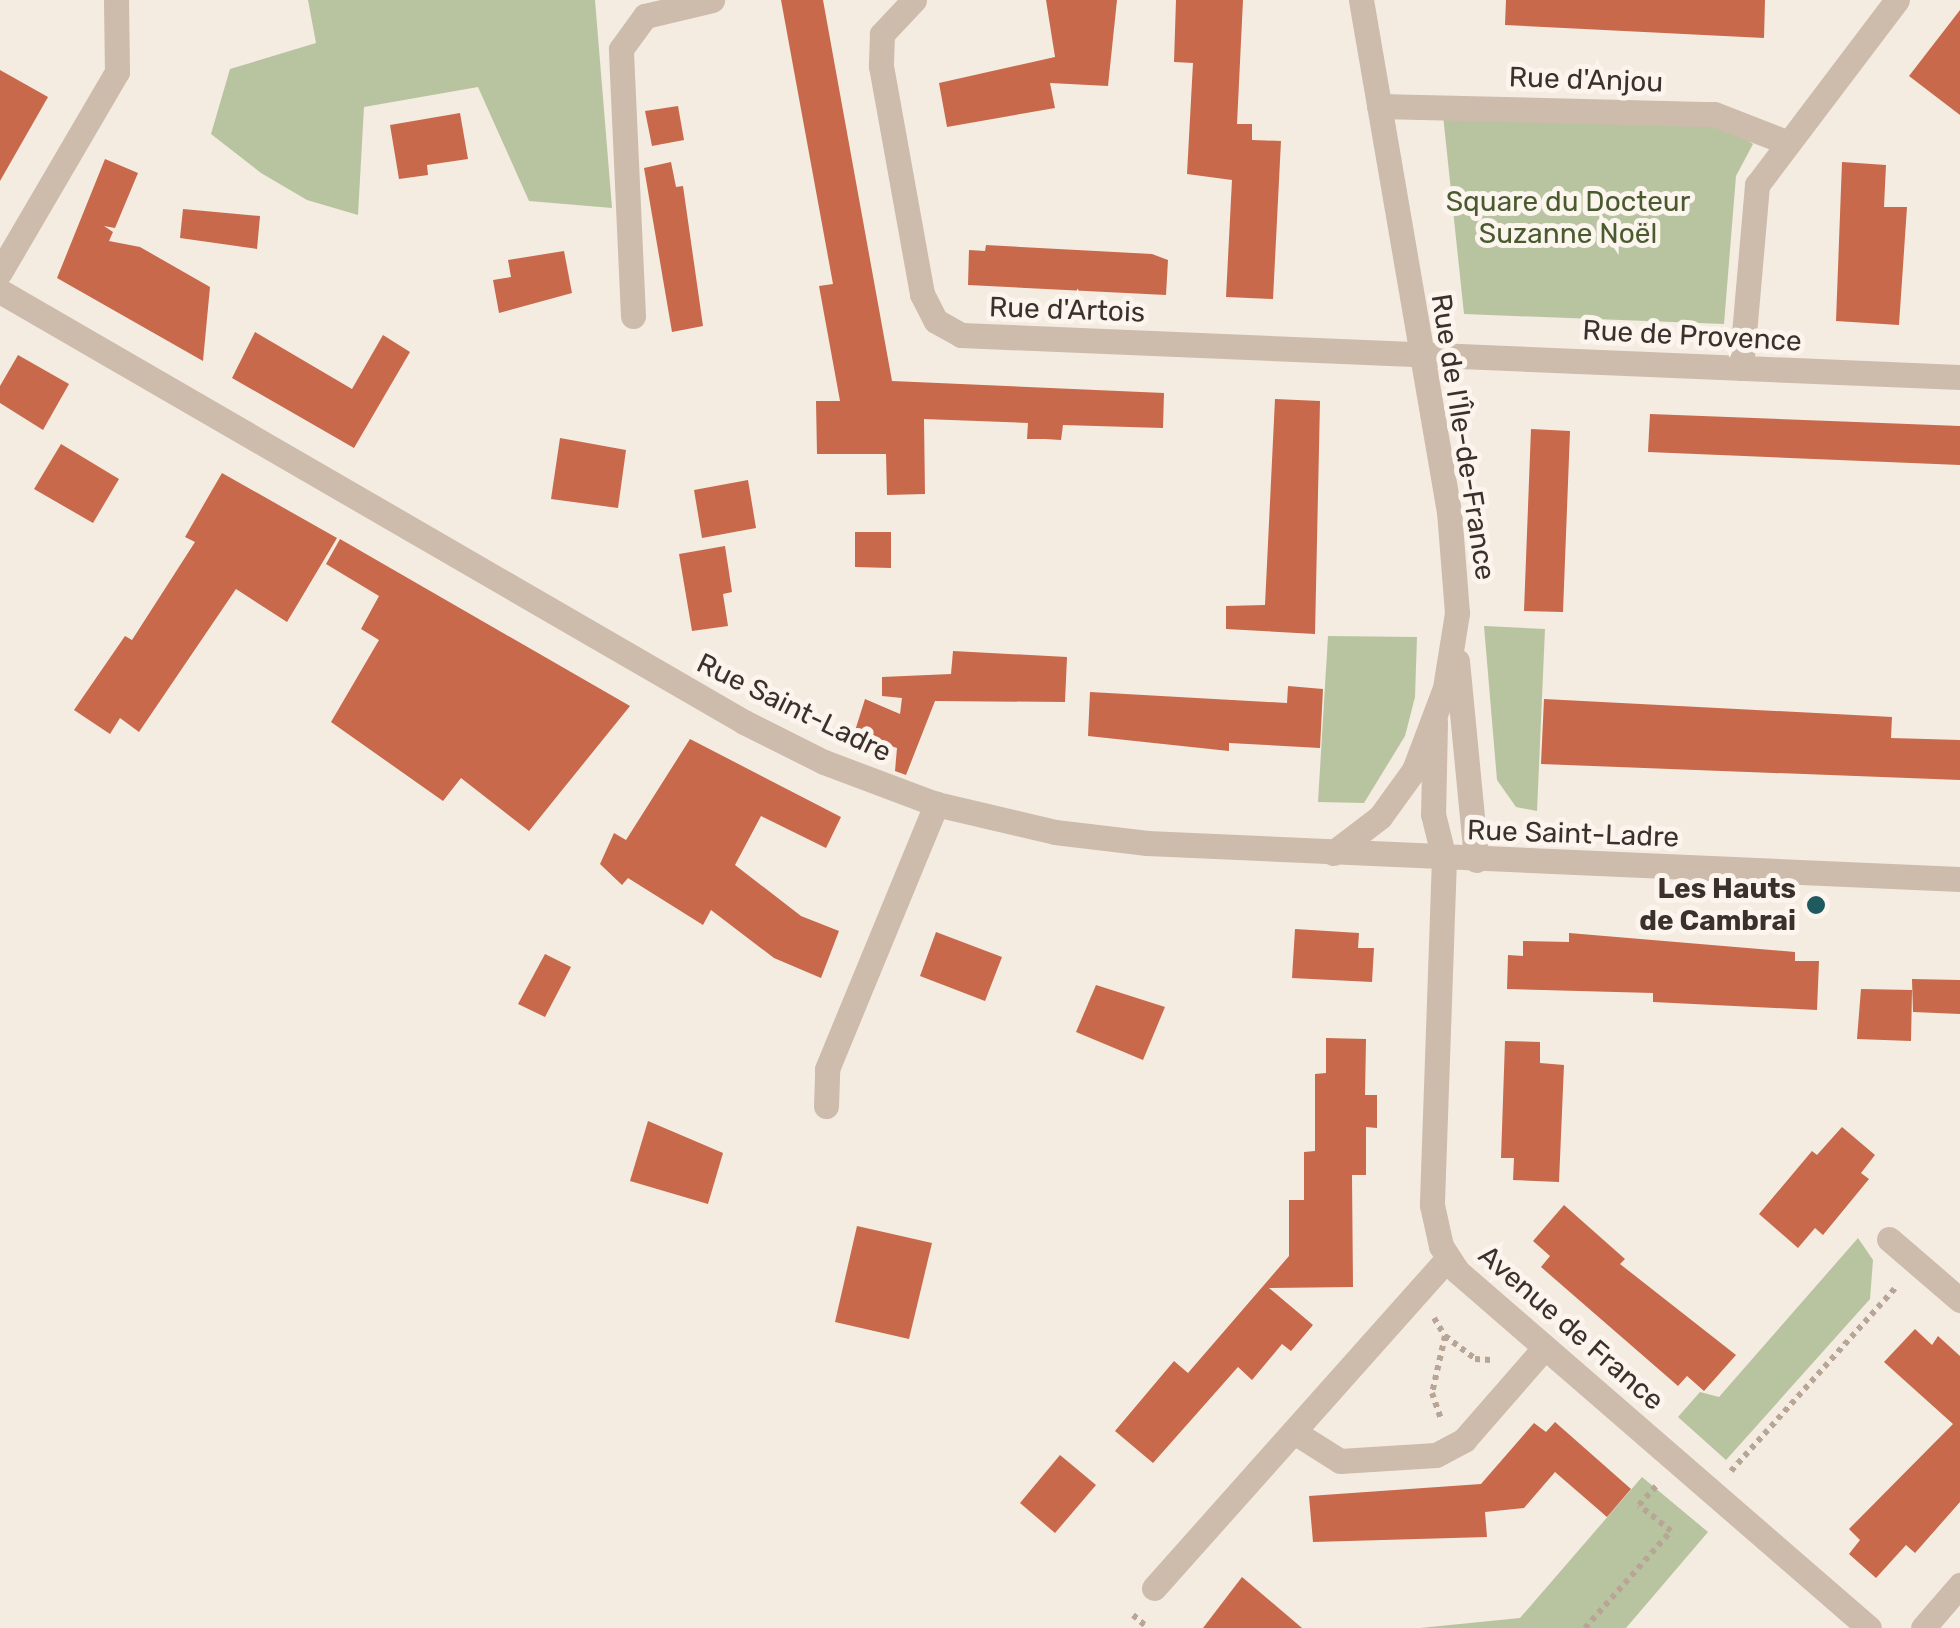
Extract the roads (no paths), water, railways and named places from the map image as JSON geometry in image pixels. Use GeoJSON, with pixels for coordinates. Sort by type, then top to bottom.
{"type":"FeatureCollection","features":[{"type":"Feature","properties":{"kind":"street"},"geometry":{"type":"LineString","coordinates":[[0,272],[117,72],[116,0]]}},
{"type":"Feature","properties":{"kind":"street"},"geometry":{"type":"LineString","coordinates":[[632,316],[620,50],[645,16],[712,0]]}},
{"type":"Feature","properties":{"kind":"street","name":"Rue de l'Île-de-France"},"geometry":{"type":"LineString","coordinates":[[1360,0],[1456,571],[1455,646],[1476,860]]}},
{"type":"Feature","properties":{"kind":"street"},"geometry":{"type":"LineString","coordinates":[[1741,368],[1752,206],[1762,175],[1897,0]]}},
{"type":"Feature","properties":{"kind":"street","name":"Rue d'Artois"},"geometry":{"type":"LineString","coordinates":[[902,3],[882,34],[881,66],[918,276],[936,321],[978,338],[1421,353]]}},
{"type":"Feature","properties":{"kind":"street","name":"Rue d'Anjou"},"geometry":{"type":"LineString","coordinates":[[1379,106],[1714,114],[1786,142]]}},
{"type":"Feature","properties":{"kind":"street","name":"Rue Saint-Ladre"},"geometry":{"type":"LineString","coordinates":[[0,291],[744,722],[824,762],[936,804],[1100,838],[1476,860],[1960,879]]}},
{"type":"Feature","properties":{"kind":"street","name":"Rue de Provence"},"geometry":{"type":"LineString","coordinates":[[1421,353],[1960,377]]}},
{"type":"Feature","properties":{"kind":"street","name":"Rue de l'Île-de-France"},"geometry":{"type":"LineString","coordinates":[[1444,858],[1432,814],[1435,722],[1455,646]]}},
{"type":"Feature","properties":{"kind":"street","name":"Rue de l'Île-de-France"},"geometry":{"type":"LineString","coordinates":[[1334,853],[1392,804],[1435,722]]}},
{"type":"Feature","properties":{"kind":"street"},"geometry":{"type":"LineString","coordinates":[[826,1106],[827,1068],[936,804]]}},
{"type":"Feature","properties":{"kind":"street","name":"Avenue de France"},"geometry":{"type":"LineString","coordinates":[[1444,858],[1432,1205],[1448,1258],[1543,1350],[1869,1628]]}},
{"type":"Feature","properties":{"kind":"street"},"geometry":{"type":"LineString","coordinates":[[1889,1240],[1960,1300]]}},
{"type":"Feature","properties":{"kind":"street"},"geometry":{"type":"LineString","coordinates":[[1154,1588],[1448,1258]]}},
{"type":"Feature","properties":{"kind":"street"},"geometry":{"type":"LineString","coordinates":[[1294,1432],[1340,1461],[1420,1458],[1454,1447],[1543,1350]]}},
{"type":"Feature","properties":{"kind":"street"},"geometry":{"type":"LineString","coordinates":[[1923,1628],[1960,1585]]}},
{"type":"Feature","properties":{"kind":"place","name":"Les Hauts de Cambrai"},"geometry":{"type":"Point","coordinates":[1816,905]}},
{"type":"Feature","properties":{"kind":"park label","name":"Square du Docteur Suzanne Noël"},"geometry":{"type":"Point","coordinates":[1568,218]}}]}
